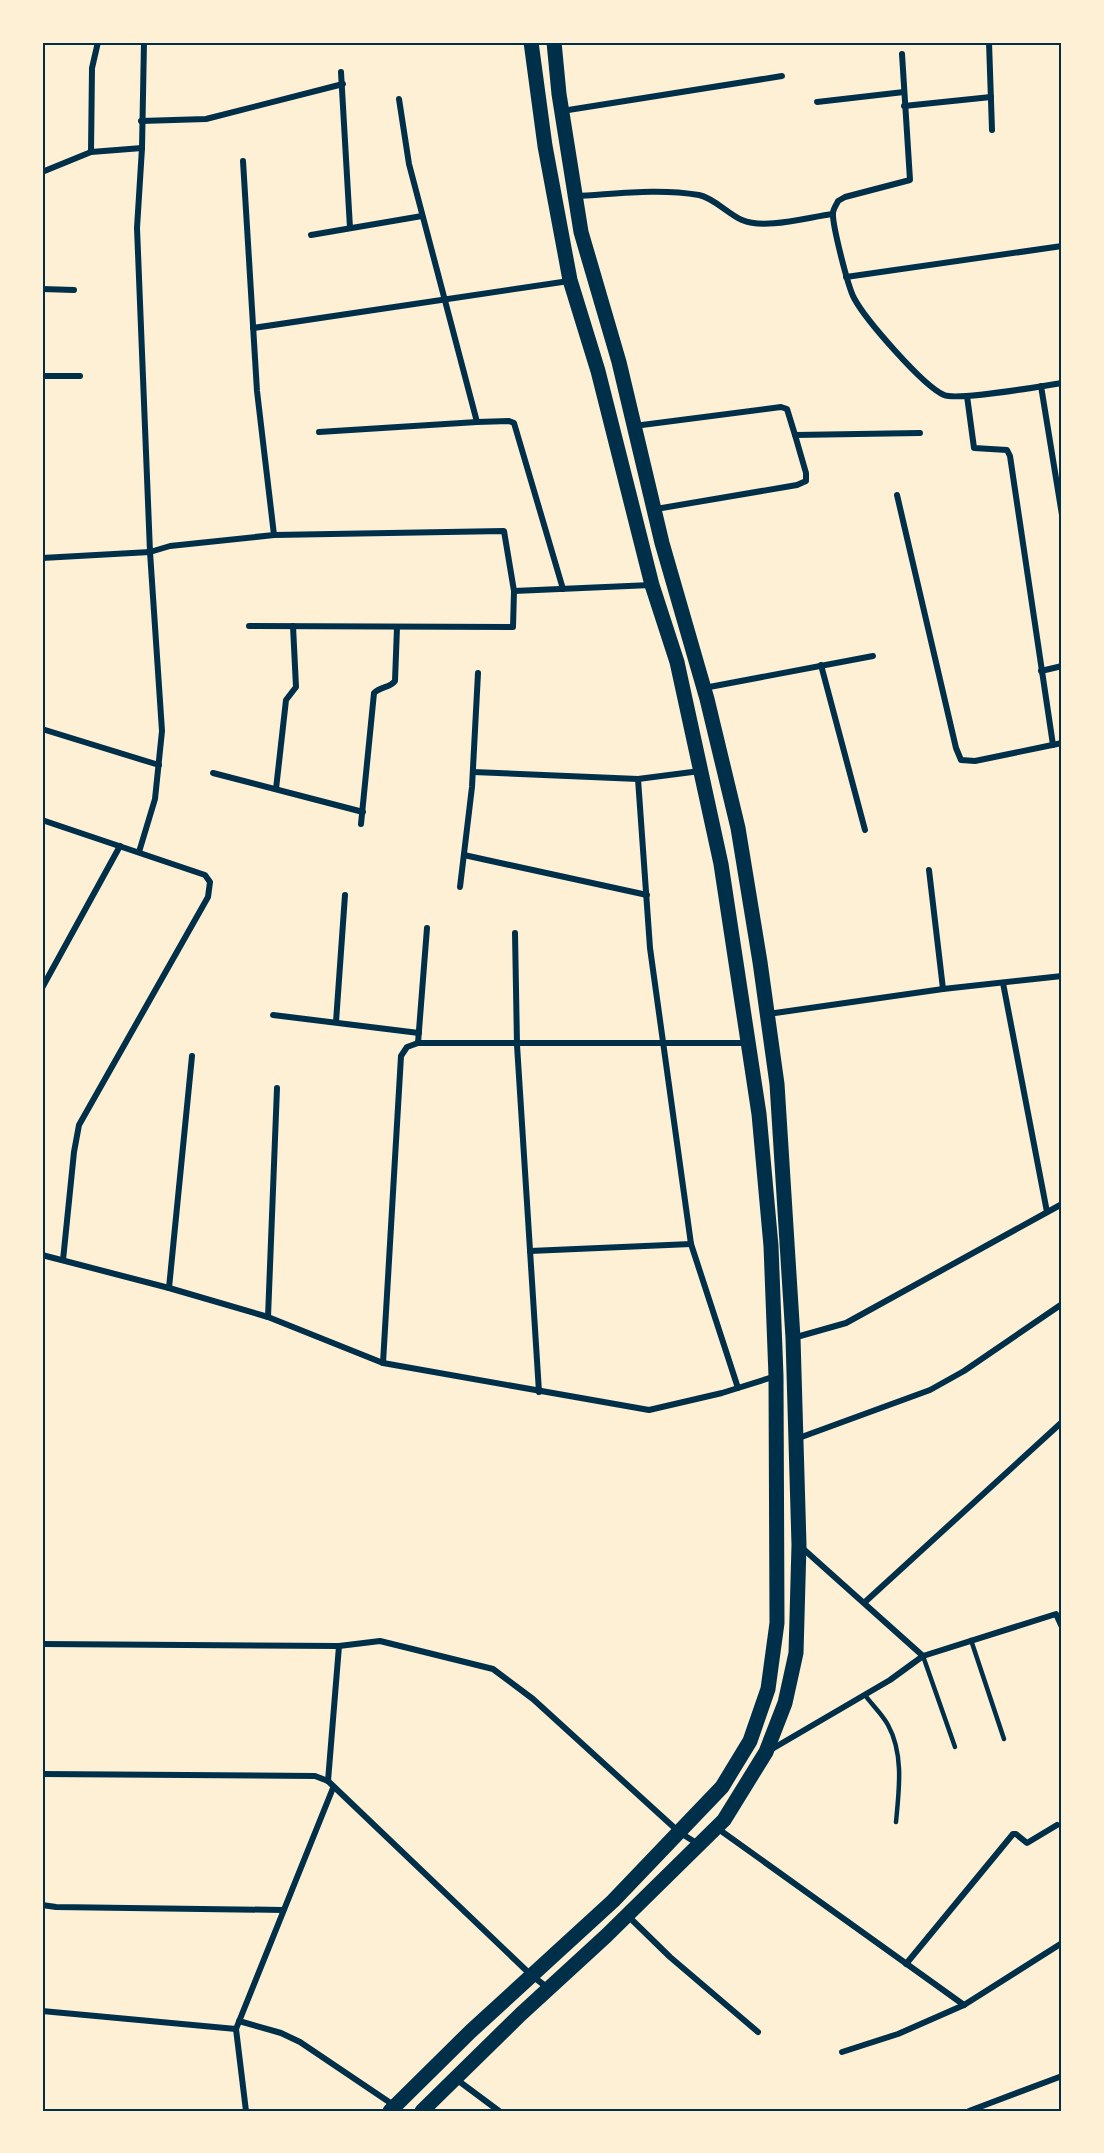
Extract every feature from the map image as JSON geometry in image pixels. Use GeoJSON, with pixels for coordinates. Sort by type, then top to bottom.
{"type":"FeatureCollection","features":[{"type":"Feature","properties":{"kind":"main road"},"geometry":{"type":"LineString","coordinates":[[393,2108],[531,1975],[613,1900],[722,1787],[750,1741],[768,1689],[777,1623],[777,1376],[771,1245],[759,1114],[721,864],[677,662],[652,585],[598,371],[570,280],[545,146],[531,42]]}},
{"type":"Feature","properties":{"kind":"main road"},"geometry":{"type":"LineString","coordinates":[[422,2111],[724,1820],[766,1752],[784,1703],[795,1653],[799,1545],[793,1338],[777,1084],[767,1014],[738,828],[704,688],[654,509],[619,362],[581,232],[561,111],[554,42]]}},
{"type":"Feature","properties":{"kind":"street"},"geometry":{"type":"LineString","coordinates":[[91,152],[92,68],[98,42]]}},
{"type":"Feature","properties":{"kind":"street"},"geometry":{"type":"LineString","coordinates":[[139,852],[155,799],[162,731],[150,552],[137,228],[142,148],[144,42]]}},
{"type":"Feature","properties":{"kind":"street"},"geometry":{"type":"LineString","coordinates":[[988,42],[992,130]]}},
{"type":"Feature","properties":{"kind":"street"},"geometry":{"type":"LineString","coordinates":[[902,54],[910,180],[845,197],[838,201],[833,214],[846,277],[854,299],[898,355],[930,386],[946,396],[967,396],[1062,383]]}},
{"type":"Feature","properties":{"kind":"street"},"geometry":{"type":"LineString","coordinates":[[342,72],[350,228]]}},
{"type":"Feature","properties":{"kind":"street"},"geometry":{"type":"LineString","coordinates":[[561,111],[782,76]]}},
{"type":"Feature","properties":{"kind":"street"},"geometry":{"type":"LineString","coordinates":[[141,121],[206,119],[343,84]]}},
{"type":"Feature","properties":{"kind":"street"},"geometry":{"type":"LineString","coordinates":[[817,102],[904,92]]}},
{"type":"Feature","properties":{"kind":"street"},"geometry":{"type":"LineString","coordinates":[[904,106],[991,97]]}},
{"type":"Feature","properties":{"kind":"street"},"geometry":{"type":"LineString","coordinates":[[399,99],[409,164],[477,422]]}},
{"type":"Feature","properties":{"kind":"street"},"geometry":{"type":"LineString","coordinates":[[42,172],[91,152],[142,148]]}},
{"type":"Feature","properties":{"kind":"street"},"geometry":{"type":"LineString","coordinates":[[243,160],[256,391],[274,534]]}},
{"type":"Feature","properties":{"kind":"street"},"geometry":{"type":"LineString","coordinates":[[575,196],[669,191],[703,196],[741,219],[763,224],[833,214]]}},
{"type":"Feature","properties":{"kind":"street"},"geometry":{"type":"LineString","coordinates":[[310,235],[422,216]]}},
{"type":"Feature","properties":{"kind":"street"},"geometry":{"type":"LineString","coordinates":[[846,277],[1062,246]]}},
{"type":"Feature","properties":{"kind":"street"},"geometry":{"type":"LineString","coordinates":[[253,328],[570,280]]}},
{"type":"Feature","properties":{"kind":"street"},"geometry":{"type":"LineString","coordinates":[[42,289],[75,290]]}},
{"type":"Feature","properties":{"kind":"street"},"geometry":{"type":"LineString","coordinates":[[42,376],[80,376]]}},
{"type":"Feature","properties":{"kind":"street"},"geometry":{"type":"LineString","coordinates":[[1041,386],[1062,515]]}},
{"type":"Feature","properties":{"kind":"street"},"geometry":{"type":"LineString","coordinates":[[967,396],[974,448],[1007,450],[1010,456],[1053,745]]}},
{"type":"Feature","properties":{"kind":"street"},"geometry":{"type":"LineString","coordinates":[[634,426],[781,407],[787,410],[806,473],[806,480],[797,485],[654,509]]}},
{"type":"Feature","properties":{"kind":"street"},"geometry":{"type":"LineString","coordinates":[[319,432],[477,422],[509,421],[514,423],[563,589]]}},
{"type":"Feature","properties":{"kind":"street"},"geometry":{"type":"LineString","coordinates":[[795,435],[920,433]]}},
{"type":"Feature","properties":{"kind":"street"},"geometry":{"type":"LineString","coordinates":[[897,495],[956,748],[961,760],[975,761],[1062,743]]}},
{"type":"Feature","properties":{"kind":"street"},"geometry":{"type":"LineString","coordinates":[[42,558],[150,552],[170,546],[274,534],[504,531],[514,591],[513,627],[249,626]]}},
{"type":"Feature","properties":{"kind":"street"},"geometry":{"type":"LineString","coordinates":[[514,591],[652,585]]}},
{"type":"Feature","properties":{"kind":"street"},"geometry":{"type":"LineString","coordinates":[[276,789],[286,700],[296,687],[293,626]]}},
{"type":"Feature","properties":{"kind":"street"},"geometry":{"type":"LineString","coordinates":[[362,824],[374,693],[379,688],[392,685],[395,681],[397,627]]}},
{"type":"Feature","properties":{"kind":"street"},"geometry":{"type":"LineString","coordinates":[[704,688],[873,656]]}},
{"type":"Feature","properties":{"kind":"street"},"geometry":{"type":"LineString","coordinates":[[821,665],[865,830]]}},
{"type":"Feature","properties":{"kind":"street"},"geometry":{"type":"LineString","coordinates":[[1041,671],[1062,666]]}},
{"type":"Feature","properties":{"kind":"street"},"geometry":{"type":"LineString","coordinates":[[459,887],[473,772],[478,673]]}},
{"type":"Feature","properties":{"kind":"street"},"geometry":{"type":"LineString","coordinates":[[42,729],[159,765]]}},
{"type":"Feature","properties":{"kind":"street"},"geometry":{"type":"LineString","coordinates":[[473,772],[638,779],[700,771]]}},
{"type":"Feature","properties":{"kind":"street"},"geometry":{"type":"LineString","coordinates":[[213,773],[363,812]]}},
{"type":"Feature","properties":{"kind":"street"},"geometry":{"type":"LineString","coordinates":[[638,779],[650,948],[691,1244],[738,1388]]}},
{"type":"Feature","properties":{"kind":"street"},"geometry":{"type":"LineString","coordinates":[[42,820],[205,875],[210,882],[208,897],[79,1125],[63,1260]]}},
{"type":"Feature","properties":{"kind":"street"},"geometry":{"type":"LineString","coordinates":[[42,988],[120,846]]}},
{"type":"Feature","properties":{"kind":"street"},"geometry":{"type":"LineString","coordinates":[[464,855],[647,895]]}},
{"type":"Feature","properties":{"kind":"street"},"geometry":{"type":"LineString","coordinates":[[929,870],[943,989]]}},
{"type":"Feature","properties":{"kind":"street"},"geometry":{"type":"LineString","coordinates":[[336,1022],[345,895]]}},
{"type":"Feature","properties":{"kind":"street"},"geometry":{"type":"LineString","coordinates":[[418,1043],[427,927]]}},
{"type":"Feature","properties":{"kind":"street"},"geometry":{"type":"LineString","coordinates":[[515,933],[517,1045],[539,1392]]}},
{"type":"Feature","properties":{"kind":"street"},"geometry":{"type":"LineString","coordinates":[[767,1014],[943,989],[1062,976]]}},
{"type":"Feature","properties":{"kind":"street"},"geometry":{"type":"LineString","coordinates":[[1003,984],[1047,1212]]}},
{"type":"Feature","properties":{"kind":"street"},"geometry":{"type":"LineString","coordinates":[[273,1015],[419,1033]]}},
{"type":"Feature","properties":{"kind":"street"},"geometry":{"type":"LineString","coordinates":[[383,1363],[401,1056],[407,1047],[418,1043],[517,1045],[748,1043]]}},
{"type":"Feature","properties":{"kind":"street"},"geometry":{"type":"LineString","coordinates":[[170,1288],[192,1056]]}},
{"type":"Feature","properties":{"kind":"street"},"geometry":{"type":"LineString","coordinates":[[268,1317],[277,1088]]}},
{"type":"Feature","properties":{"kind":"street"},"geometry":{"type":"LineString","coordinates":[[793,1338],[846,1323],[1062,1204]]}},
{"type":"Feature","properties":{"kind":"street"},"geometry":{"type":"LineString","coordinates":[[530,1251],[691,1244]]}},
{"type":"Feature","properties":{"kind":"street"},"geometry":{"type":"LineString","coordinates":[[42,1255],[170,1288],[268,1317],[383,1363],[539,1392],[649,1410],[777,1376]]}},
{"type":"Feature","properties":{"kind":"street"},"geometry":{"type":"LineString","coordinates":[[796,1440],[930,1390],[964,1371],[1062,1304]]}},
{"type":"Feature","properties":{"kind":"street"},"geometry":{"type":"LineString","coordinates":[[865,1602],[1062,1422]]}},
{"type":"Feature","properties":{"kind":"street"},"geometry":{"type":"LineString","coordinates":[[799,1545],[923,1656]]}},
{"type":"Feature","properties":{"kind":"street"},"geometry":{"type":"LineString","coordinates":[[766,1752],[890,1680],[923,1656],[1059,1611],[1062,1627]]}},
{"type":"Feature","properties":{"kind":"street"},"geometry":{"type":"LineString","coordinates":[[42,1644],[339,1646],[380,1641],[493,1670],[533,1699],[679,1832],[699,1845]]}},
{"type":"Feature","properties":{"kind":"street"},"geometry":{"type":"LineString","coordinates":[[328,1781],[339,1646]]}},
{"type":"Feature","properties":{"kind":"street"},"geometry":{"type":"LineString","coordinates":[[42,1774],[315,1776],[328,1781],[531,1975],[549,1989]]}},
{"type":"Feature","properties":{"kind":"street"},"geometry":{"type":"LineString","coordinates":[[246,2110],[236,2029],[333,1788]]}},
{"type":"Feature","properties":{"kind":"street"},"geometry":{"type":"LineString","coordinates":[[906,1964],[1012,1834],[1016,1834],[1027,1843],[1057,1825]]}},
{"type":"Feature","properties":{"kind":"street"},"geometry":{"type":"LineString","coordinates":[[717,1827],[964,2005]]}},
{"type":"Feature","properties":{"kind":"street"},"geometry":{"type":"LineString","coordinates":[[42,1905],[283,1910]]}},
{"type":"Feature","properties":{"kind":"street"},"geometry":{"type":"LineString","coordinates":[[627,1915],[670,1957],[758,2032]]}},
{"type":"Feature","properties":{"kind":"street"},"geometry":{"type":"LineString","coordinates":[[842,2052],[898,2034],[964,2005],[1062,1942]]}},
{"type":"Feature","properties":{"kind":"street"},"geometry":{"type":"LineString","coordinates":[[42,2011],[236,2029]]}},
{"type":"Feature","properties":{"kind":"street"},"geometry":{"type":"LineString","coordinates":[[239,2021],[281,2033],[300,2042],[393,2108]]}},
{"type":"Feature","properties":{"kind":"street"},"geometry":{"type":"LineString","coordinates":[[969,2111],[1062,2076]]}},
{"type":"Feature","properties":{"kind":"street"},"geometry":{"type":"LineString","coordinates":[[455,2078],[499,2111]]}},
{"type":"Feature","properties":{"kind":"lane"},"geometry":{"type":"LineString","coordinates":[[971,1640],[1004,1738]]}},
{"type":"Feature","properties":{"kind":"lane"},"geometry":{"type":"LineString","coordinates":[[923,1656],[955,1747]]}},
{"type":"Feature","properties":{"kind":"lane"},"geometry":{"type":"LineString","coordinates":[[865,1695],[888,1725],[896,1748],[900,1767],[896,1821]]}}]}
